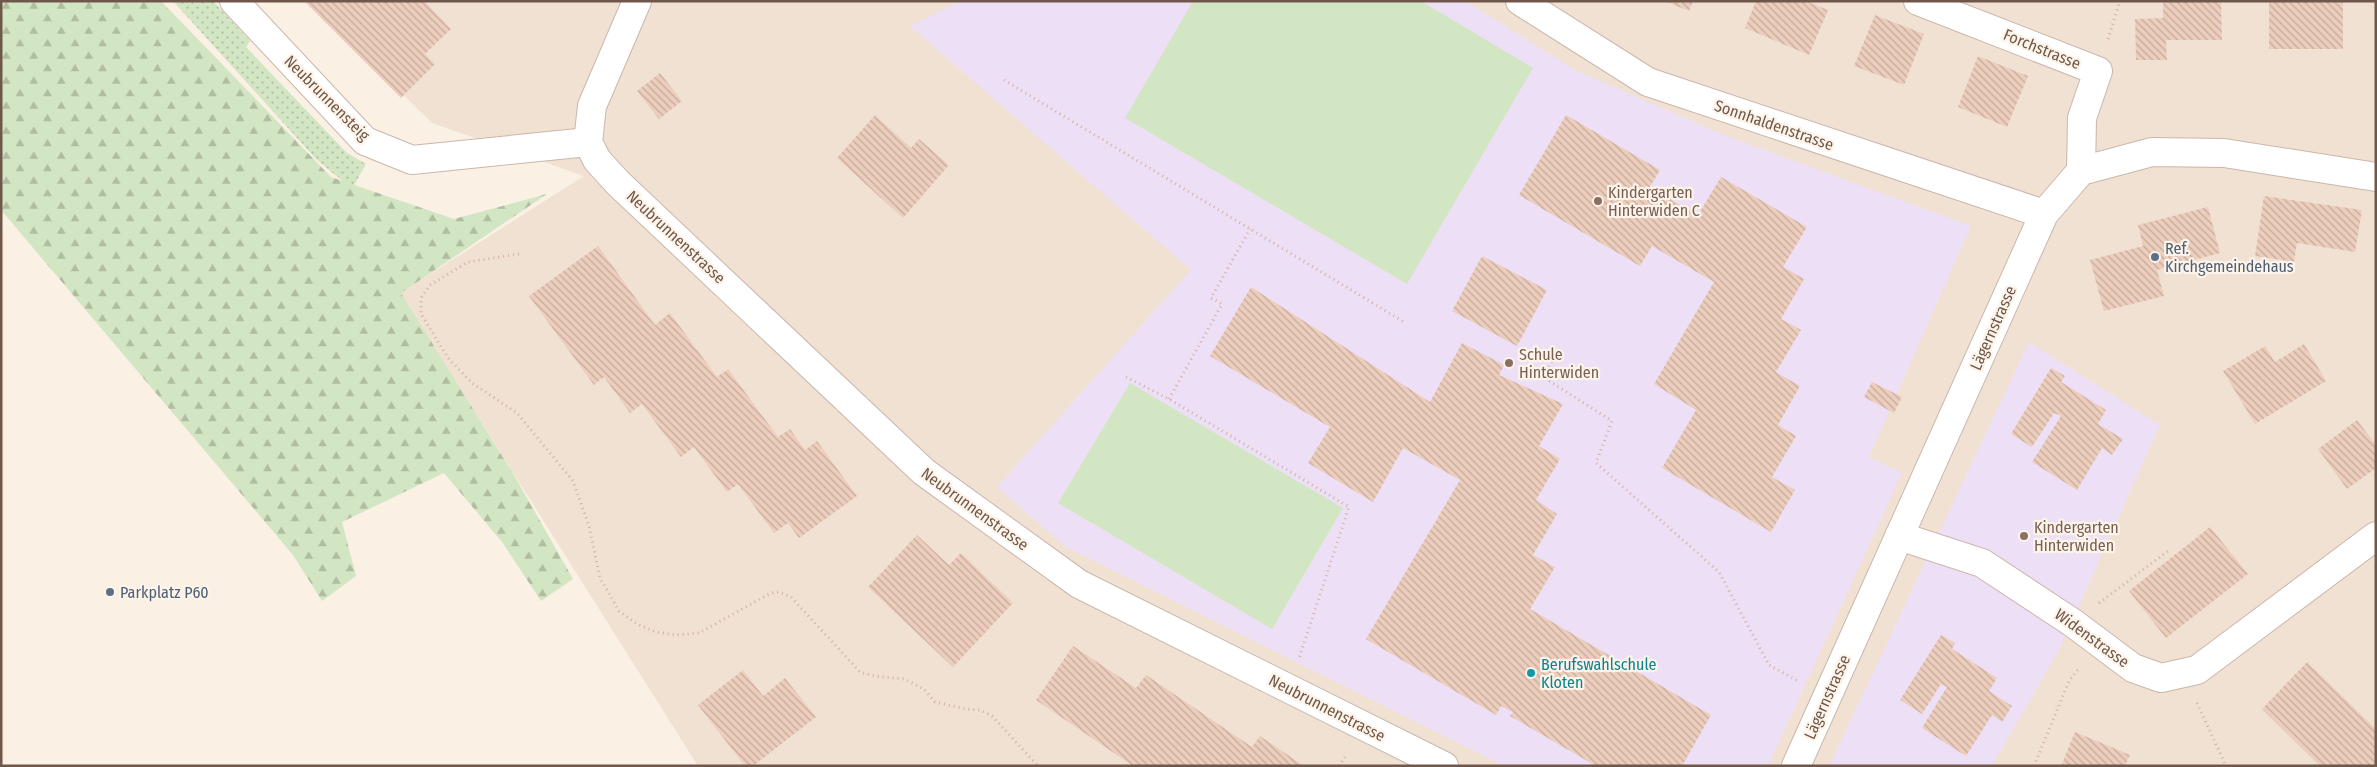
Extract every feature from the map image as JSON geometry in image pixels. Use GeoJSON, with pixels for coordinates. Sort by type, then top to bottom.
{"type":"FeatureCollection","features":[{"type":"Feature","properties":{"kind":"street","name":"Neubrunnensteig"},"geometry":{"type":"LineString","coordinates":[[234,1],[365,141],[412,160],[588,142]]}},
{"type":"Feature","properties":{"kind":"street"},"geometry":{"type":"LineString","coordinates":[[588,142],[592,106],[637,1]]}},
{"type":"Feature","properties":{"kind":"street","name":"Sonnhaldenstrasse"},"geometry":{"type":"LineString","coordinates":[[1520,1],[1648,82],[2044,214]]}},
{"type":"Feature","properties":{"kind":"street","name":"Forchstrasse"},"geometry":{"type":"LineString","coordinates":[[1918,1],[1951,6],[2098,71],[2082,118],[2081,171]]}},
{"type":"Feature","properties":{"kind":"street","name":"Neubrunnenstrasse"},"geometry":{"type":"LineString","coordinates":[[588,142],[597,160],[618,183],[924,472],[1079,584],[1444,766]]}},
{"type":"Feature","properties":{"kind":"street"},"geometry":{"type":"LineString","coordinates":[[2081,171],[2152,152],[2224,153],[2376,177]]}},
{"type":"Feature","properties":{"kind":"street","name":"Lägernstrasse"},"geometry":{"type":"LineString","coordinates":[[1796,766],[2044,214],[2081,171]]}},
{"type":"Feature","properties":{"kind":"street","name":"Widenstrasse"},"geometry":{"type":"LineString","coordinates":[[1899,536],[1982,563],[2073,622],[2133,668],[2161,678],[2197,670],[2376,536]]}},
{"type":"Feature","properties":{"kind":"path"},"geometry":{"type":"LineString","coordinates":[[2098,71],[2120,1]]}},
{"type":"Feature","properties":{"kind":"path"},"geometry":{"type":"LineString","coordinates":[[1004,80],[1404,322]]}},
{"type":"Feature","properties":{"kind":"path"},"geometry":{"type":"LineString","coordinates":[[1169,399],[1222,304],[1211,298],[1250,229]]}},
{"type":"Feature","properties":{"kind":"path"},"geometry":{"type":"LineString","coordinates":[[519,254],[468,262],[430,285],[421,298],[421,314],[448,358],[472,383],[517,412],[573,481],[589,526],[600,578],[619,611],[637,624],[656,632],[676,635],[699,633],[771,593],[779,592],[790,597],[860,672],[874,676],[904,679],[924,689],[935,702],[965,709],[980,710],[992,716],[1038,766]]}},
{"type":"Feature","properties":{"kind":"path"},"geometry":{"type":"LineString","coordinates":[[1557,353],[1543,377],[1612,421],[1596,463],[1649,513],[1719,572],[1770,665],[1827,697]]}},
{"type":"Feature","properties":{"kind":"path"},"geometry":{"type":"LineString","coordinates":[[1126,377],[1169,399],[1349,507],[1289,689]]}},
{"type":"Feature","properties":{"kind":"path"},"geometry":{"type":"LineString","coordinates":[[2073,622],[2168,551]]}},
{"type":"Feature","properties":{"kind":"path"},"geometry":{"type":"LineString","coordinates":[[2034,766],[2069,681],[2098,640]]}},
{"type":"Feature","properties":{"kind":"path"},"geometry":{"type":"LineString","coordinates":[[2183,673],[2226,766]]}},
{"type":"Feature","properties":{"kind":"shaded area"},"geometry":{"type":"Polygon","coordinates":[[[308,1],[2376,1],[2376,766],[698,766],[400,293],[584,176],[432,123],[308,1]]]}},
{"type":"Feature","properties":{"kind":"shaded area","name":"Schule Hinterwiden"},"geometry":{"type":"Polygon","coordinates":[[[961,1],[1466,1],[1573,69],[1726,136],[1971,226],[1869,457],[1902,473],[1768,766],[1504,766],[1066,547],[997,487],[1191,270],[910,26],[961,1]]]}},
{"type":"Feature","properties":{"kind":"shaded area","name":"Kindergarten Hinterwiden"},"geometry":{"type":"Polygon","coordinates":[[[2029,342],[2160,425],[2060,648],[1992,766],[1829,766],[2029,342]]]}},
{"type":"Feature","properties":{"kind":"green space"},"geometry":{"type":"Polygon","coordinates":[[[1,1],[161,1],[331,177],[454,219],[547,194],[401,293],[514,475],[573,579],[541,601],[502,542],[444,473],[342,522],[356,576],[322,601],[293,555],[1,210],[1,1]]]}},
{"type":"Feature","properties":{"kind":"green space"},"geometry":{"type":"Polygon","coordinates":[[[173,1],[213,1],[250,41],[246,47],[347,153],[366,164],[352,189],[316,159],[173,1]]]}},
{"type":"Feature","properties":{"kind":"green space"},"geometry":{"type":"Polygon","coordinates":[[[1193,1],[1421,1],[1533,68],[1407,284],[1125,118],[1193,1]]]}},
{"type":"Feature","properties":{"kind":"green space"},"geometry":{"type":"Polygon","coordinates":[[[1130,383],[1343,508],[1272,629],[1058,503],[1130,383]]]}},
{"type":"Feature","properties":{"kind":"building"},"geometry":{"type":"Polygon","coordinates":[[[304,1],[424,1],[451,29],[425,54],[435,64],[401,98],[304,1]]]}},
{"type":"Feature","properties":{"kind":"building"},"geometry":{"type":"Polygon","coordinates":[[[1664,1],[1693,1],[1689,11],[1664,1]]]}},
{"type":"Feature","properties":{"kind":"building"},"geometry":{"type":"Polygon","coordinates":[[[1756,1],[1806,1],[1828,10],[1809,55],[1745,28],[1756,1]]]}},
{"type":"Feature","properties":{"kind":"building"},"geometry":{"type":"Polygon","coordinates":[[[2163,1],[2221,1],[2222,40],[2166,40],[2167,60],[2136,60],[2135,19],[2163,18],[2163,1]]]}},
{"type":"Feature","properties":{"kind":"building"},"geometry":{"type":"Polygon","coordinates":[[[2269,1],[2343,1],[2343,49],[2269,49],[2269,1]]]}},
{"type":"Feature","properties":{"kind":"building"},"geometry":{"type":"Polygon","coordinates":[[[1875,15],[1924,34],[1904,85],[1854,66],[1875,15]]]}},
{"type":"Feature","properties":{"kind":"building"},"geometry":{"type":"Polygon","coordinates":[[[1978,56],[2028,76],[2007,127],[1958,107],[1978,56]]]}},
{"type":"Feature","properties":{"kind":"building"},"geometry":{"type":"Polygon","coordinates":[[[660,73],[682,101],[659,119],[637,91],[660,73]]]}},
{"type":"Feature","properties":{"kind":"building"},"geometry":{"type":"Polygon","coordinates":[[[875,115],[911,148],[919,139],[949,165],[903,218],[837,158],[875,115]]]}},
{"type":"Feature","properties":{"kind":"building"},"geometry":{"type":"Polygon","coordinates":[[[1566,115],[1660,170],[1650,187],[1698,215],[1721,177],[1807,227],[1783,267],[1804,279],[1781,319],[1801,330],[1776,372],[1800,386],[1778,425],[1796,436],[1772,477],[1795,490],[1771,532],[1662,468],[1696,410],[1654,384],[1714,282],[1652,246],[1640,266],[1519,195],[1566,115]]]}},
{"type":"Feature","properties":{"kind":"building"},"geometry":{"type":"Polygon","coordinates":[[[2264,196],[2362,210],[2355,252],[2297,243],[2294,262],[2255,256],[2264,196]]]}},
{"type":"Feature","properties":{"kind":"building","name":"Ref. Kirchgemeindehaus"},"geometry":{"type":"Polygon","coordinates":[[[2208,207],[2220,253],[2157,270],[2164,296],[2104,311],[2090,260],[2143,246],[2138,225],[2208,207]]]}},
{"type":"Feature","properties":{"kind":"building"},"geometry":{"type":"Polygon","coordinates":[[[598,246],[655,325],[670,313],[717,377],[728,369],[778,437],[790,429],[805,450],[817,441],[857,496],[799,538],[788,523],[774,533],[738,484],[727,492],[694,447],[681,457],[642,404],[630,413],[604,377],[594,385],[529,296],[598,246]]]}},
{"type":"Feature","properties":{"kind":"building"},"geometry":{"type":"Polygon","coordinates":[[[1482,256],[1547,290],[1517,346],[1452,311],[1482,256]]]}},
{"type":"Feature","properties":{"kind":"building"},"geometry":{"type":"Polygon","coordinates":[[[1251,287],[1430,402],[1462,343],[1504,365],[1499,375],[1563,404],[1539,446],[1560,459],[1536,500],[1557,514],[1533,555],[1555,567],[1530,609],[1711,715],[1682,766],[1596,766],[1510,716],[1513,712],[1501,706],[1496,715],[1366,639],[1460,480],[1403,448],[1373,502],[1308,463],[1330,427],[1210,356],[1251,287]]]}},
{"type":"Feature","properties":{"kind":"building"},"geometry":{"type":"Polygon","coordinates":[[[2304,344],[2326,381],[2255,424],[2223,371],[2265,346],[2275,362],[2304,344]]]}},
{"type":"Feature","properties":{"kind":"building"},"geometry":{"type":"Polygon","coordinates":[[[2051,368],[2065,376],[2061,382],[2106,410],[2098,424],[2123,439],[2112,455],[2102,448],[2077,490],[2032,462],[2061,416],[2054,413],[2032,447],[2011,434],[2051,368]]]}},
{"type":"Feature","properties":{"kind":"building"},"geometry":{"type":"Polygon","coordinates":[[[1872,382],[1902,397],[1894,413],[1864,397],[1872,382]]]}},
{"type":"Feature","properties":{"kind":"building"},"geometry":{"type":"Polygon","coordinates":[[[2357,420],[2376,445],[2376,468],[2347,489],[2318,449],[2357,420]]]}},
{"type":"Feature","properties":{"kind":"building"},"geometry":{"type":"Polygon","coordinates":[[[2210,527],[2248,574],[2166,638],[2129,591],[2210,527]]]}},
{"type":"Feature","properties":{"kind":"building"},"geometry":{"type":"Polygon","coordinates":[[[917,535],[949,565],[961,553],[1013,603],[953,667],[868,587],[917,535]]]}},
{"type":"Feature","properties":{"kind":"building"},"geometry":{"type":"Polygon","coordinates":[[[1941,635],[1955,643],[1952,649],[1997,678],[1989,691],[2012,706],[2002,722],[1992,715],[1966,756],[1922,728],[1947,687],[1941,684],[1922,714],[1900,700],[1941,635]]]}},
{"type":"Feature","properties":{"kind":"building"},"geometry":{"type":"Polygon","coordinates":[[[1073,646],[1136,688],[1146,675],[1252,747],[1260,736],[1304,766],[1133,766],[1036,700],[1073,646]]]}},
{"type":"Feature","properties":{"kind":"building"},"geometry":{"type":"Polygon","coordinates":[[[2307,662],[2376,729],[2376,766],[2320,766],[2262,709],[2307,662]]]}},
{"type":"Feature","properties":{"kind":"building"},"geometry":{"type":"Polygon","coordinates":[[[743,670],[763,696],[785,678],[816,717],[753,766],[745,766],[698,705],[743,670]]]}},
{"type":"Feature","properties":{"kind":"building"},"geometry":{"type":"Polygon","coordinates":[[[2075,732],[2130,755],[2125,766],[2061,766],[2075,732]]]}},
{"type":"Feature","properties":{"kind":"place","name":"Kindergarten Hinterwiden C"},"geometry":{"type":"Point","coordinates":[1598,201]}},
{"type":"Feature","properties":{"kind":"place","name":"Ref. Kirchgemeindehaus"},"geometry":{"type":"Point","coordinates":[2155,257]}},
{"type":"Feature","properties":{"kind":"place","name":"Schule Hinterwiden"},"geometry":{"type":"Point","coordinates":[1509,363]}},
{"type":"Feature","properties":{"kind":"place","name":"Kindergarten Hinterwiden"},"geometry":{"type":"Point","coordinates":[2024,536]}},
{"type":"Feature","properties":{"kind":"place","name":"Parkplatz P60"},"geometry":{"type":"Point","coordinates":[110,592]}},
{"type":"Feature","properties":{"kind":"place","name":"Berufswahlschule Kloten"},"geometry":{"type":"Point","coordinates":[1531,673]}}]}
